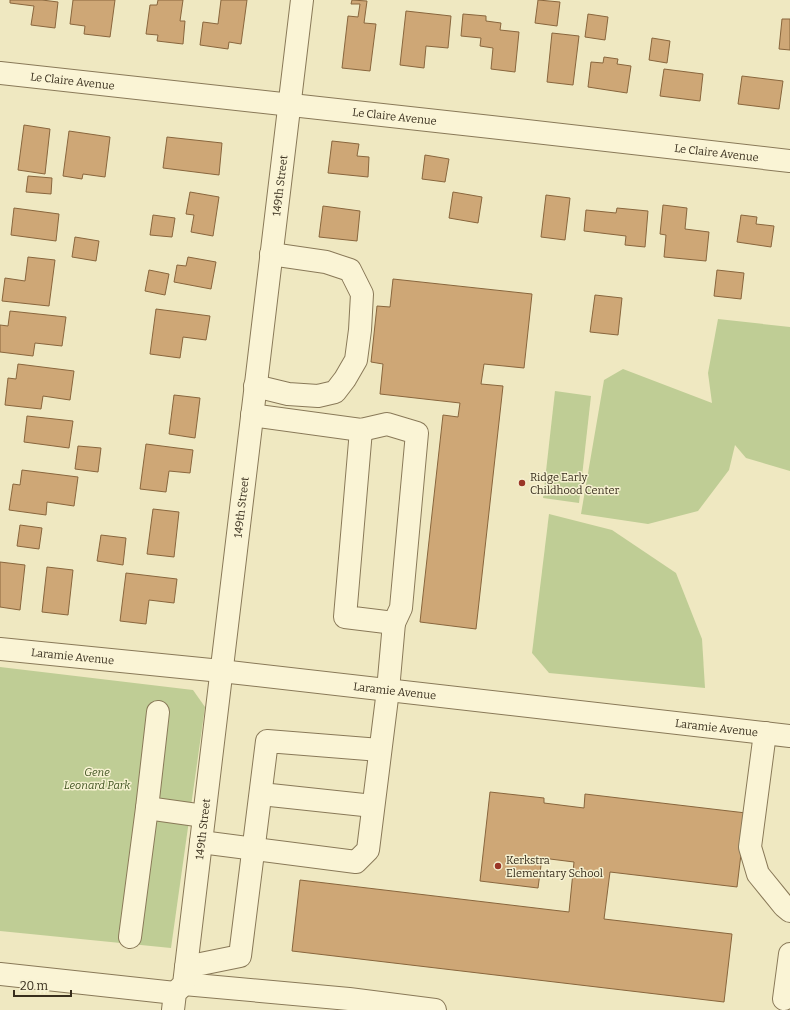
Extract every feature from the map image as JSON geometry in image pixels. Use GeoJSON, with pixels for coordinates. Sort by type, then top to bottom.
{"type":"FeatureCollection","features":[{"type":"Feature","properties":{"kind":"street","name":"149th Street"},"geometry":{"type":"LineString","coordinates":[[179,988],[201,842],[302,0]]}},
{"type":"Feature","properties":{"kind":"street","name":"Le Claire Avenue"},"geometry":{"type":"LineString","coordinates":[[0,74],[790,161]]}},
{"type":"Feature","properties":{"kind":"street"},"geometry":{"type":"LineString","coordinates":[[255,386],[288,394],[318,396],[335,392],[345,379],[356,360],[360,330],[362,294],[350,270],[326,262],[271,254]]}},
{"type":"Feature","properties":{"kind":"street"},"geometry":{"type":"LineString","coordinates":[[201,842],[356,862],[368,850],[388,690],[394,623],[401,608],[417,433],[387,424],[361,430],[252,416]]}},
{"type":"Feature","properties":{"kind":"street"},"geometry":{"type":"LineString","coordinates":[[361,430],[346,617],[394,623]]}},
{"type":"Feature","properties":{"kind":"street","name":"Laramie Avenue"},"geometry":{"type":"LineString","coordinates":[[0,649],[221,671],[790,736]]}},
{"type":"Feature","properties":{"kind":"street"},"geometry":{"type":"LineString","coordinates":[[130,937],[158,712]]}},
{"type":"Feature","properties":{"kind":"street"},"geometry":{"type":"LineString","coordinates":[[765,733],[750,847],[758,874],[784,906],[790,911]]}},
{"type":"Feature","properties":{"kind":"street"},"geometry":{"type":"LineString","coordinates":[[179,988],[240,956],[267,741],[380,750]]}},
{"type":"Feature","properties":{"kind":"street"},"geometry":{"type":"LineString","coordinates":[[261,794],[373,806]]}},
{"type":"Feature","properties":{"kind":"street"},"geometry":{"type":"LineString","coordinates":[[147,808],[204,816]]}},
{"type":"Feature","properties":{"kind":"street"},"geometry":{"type":"LineString","coordinates":[[784,999],[790,954]]}},
{"type":"Feature","properties":{"kind":"street"},"geometry":{"type":"LineString","coordinates":[[0,974],[179,988],[348,1004],[428,1009]]}},
{"type":"Feature","properties":{"kind":"green space"},"geometry":{"type":"Polygon","coordinates":[[[718,319],[790,327],[790,471],[746,458],[735,445],[729,470],[698,511],[648,524],[581,514],[604,380],[623,369],[712,403],[708,373],[718,319]]]}},
{"type":"Feature","properties":{"kind":"green space"},"geometry":{"type":"Polygon","coordinates":[[[555,391],[591,396],[579,503],[543,498],[555,391]]]}},
{"type":"Feature","properties":{"kind":"green space"},"geometry":{"type":"Polygon","coordinates":[[[549,514],[612,530],[676,573],[702,639],[705,688],[549,673],[532,653],[549,514]]]}},
{"type":"Feature","properties":{"kind":"green space","name":"Gene Leonard Park"},"geometry":{"type":"Polygon","coordinates":[[[0,667],[193,690],[205,707],[171,948],[0,931],[0,667]]]}},
{"type":"Feature","properties":{"kind":"building"},"geometry":{"type":"Polygon","coordinates":[[[10,0],[42,0],[58,2],[55,28],[31,25],[34,6],[10,3],[10,0]]]}},
{"type":"Feature","properties":{"kind":"building"},"geometry":{"type":"Polygon","coordinates":[[[73,0],[115,0],[110,37],[84,34],[85,26],[70,24],[73,0]]]}},
{"type":"Feature","properties":{"kind":"building"},"geometry":{"type":"Polygon","coordinates":[[[158,0],[183,0],[180,21],[185,21],[183,44],[157,41],[158,35],[146,34],[150,5],[157,5],[158,0]]]}},
{"type":"Feature","properties":{"kind":"building"},"geometry":{"type":"Polygon","coordinates":[[[221,0],[247,0],[241,44],[229,42],[228,49],[200,45],[203,22],[218,24],[221,0]]]}},
{"type":"Feature","properties":{"kind":"building"},"geometry":{"type":"Polygon","coordinates":[[[352,0],[367,1],[364,23],[376,24],[370,71],[342,68],[348,16],[358,17],[360,4],[351,4],[352,0]]]}},
{"type":"Feature","properties":{"kind":"building"},"geometry":{"type":"Polygon","coordinates":[[[538,0],[560,2],[557,26],[535,23],[538,0]]]}},
{"type":"Feature","properties":{"kind":"building"},"geometry":{"type":"Polygon","coordinates":[[[406,11],[451,16],[448,48],[426,46],[424,68],[400,65],[406,11]]]}},
{"type":"Feature","properties":{"kind":"building"},"geometry":{"type":"Polygon","coordinates":[[[463,14],[486,16],[486,21],[501,23],[500,30],[519,32],[515,72],[491,69],[493,48],[480,46],[481,38],[461,36],[463,14]]]}},
{"type":"Feature","properties":{"kind":"building"},"geometry":{"type":"Polygon","coordinates":[[[588,14],[608,17],[605,40],[585,37],[588,14]]]}},
{"type":"Feature","properties":{"kind":"building"},"geometry":{"type":"Polygon","coordinates":[[[782,19],[790,19],[790,50],[779,49],[782,19]]]}},
{"type":"Feature","properties":{"kind":"building"},"geometry":{"type":"Polygon","coordinates":[[[552,33],[579,36],[573,85],[547,82],[552,33]]]}},
{"type":"Feature","properties":{"kind":"building"},"geometry":{"type":"Polygon","coordinates":[[[652,38],[670,41],[667,63],[649,60],[652,38]]]}},
{"type":"Feature","properties":{"kind":"building"},"geometry":{"type":"Polygon","coordinates":[[[604,57],[618,59],[617,64],[631,66],[627,93],[588,87],[591,62],[603,63],[604,57]]]}},
{"type":"Feature","properties":{"kind":"building"},"geometry":{"type":"Polygon","coordinates":[[[664,69],[703,74],[700,101],[660,96],[664,69]]]}},
{"type":"Feature","properties":{"kind":"building"},"geometry":{"type":"Polygon","coordinates":[[[742,76],[783,81],[779,109],[738,104],[742,76]]]}},
{"type":"Feature","properties":{"kind":"building"},"geometry":{"type":"Polygon","coordinates":[[[24,125],[50,129],[45,174],[18,170],[24,125]]]}},
{"type":"Feature","properties":{"kind":"building"},"geometry":{"type":"Polygon","coordinates":[[[69,131],[110,137],[105,177],[83,174],[82,179],[63,176],[69,131]]]}},
{"type":"Feature","properties":{"kind":"building"},"geometry":{"type":"Polygon","coordinates":[[[167,137],[222,143],[219,175],[163,168],[167,137]]]}},
{"type":"Feature","properties":{"kind":"building"},"geometry":{"type":"Polygon","coordinates":[[[332,141],[359,144],[357,156],[369,157],[368,177],[328,173],[332,141]]]}},
{"type":"Feature","properties":{"kind":"building"},"geometry":{"type":"Polygon","coordinates":[[[425,155],[449,159],[445,182],[422,179],[425,155]]]}},
{"type":"Feature","properties":{"kind":"building"},"geometry":{"type":"Polygon","coordinates":[[[28,176],[52,178],[51,194],[26,192],[28,176]]]}},
{"type":"Feature","properties":{"kind":"building"},"geometry":{"type":"Polygon","coordinates":[[[190,192],[219,197],[213,236],[191,232],[194,215],[186,214],[190,192]]]}},
{"type":"Feature","properties":{"kind":"building"},"geometry":{"type":"Polygon","coordinates":[[[453,192],[482,197],[478,223],[449,218],[453,192]]]}},
{"type":"Feature","properties":{"kind":"building"},"geometry":{"type":"Polygon","coordinates":[[[546,195],[570,198],[565,240],[541,237],[546,195]]]}},
{"type":"Feature","properties":{"kind":"building"},"geometry":{"type":"Polygon","coordinates":[[[663,205],[687,208],[685,229],[709,232],[706,261],[664,257],[666,235],[660,234],[663,205]]]}},
{"type":"Feature","properties":{"kind":"building"},"geometry":{"type":"Polygon","coordinates":[[[323,206],[360,211],[357,241],[319,237],[323,206]]]}},
{"type":"Feature","properties":{"kind":"building"},"geometry":{"type":"Polygon","coordinates":[[[14,208],[59,214],[56,241],[11,235],[14,208]]]}},
{"type":"Feature","properties":{"kind":"building"},"geometry":{"type":"Polygon","coordinates":[[[617,208],[648,211],[645,247],[625,245],[626,236],[584,231],[586,210],[616,213],[617,208]]]}},
{"type":"Feature","properties":{"kind":"building"},"geometry":{"type":"Polygon","coordinates":[[[153,215],[175,218],[172,237],[150,235],[153,215]]]}},
{"type":"Feature","properties":{"kind":"building"},"geometry":{"type":"Polygon","coordinates":[[[741,215],[757,217],[756,224],[774,226],[771,247],[737,242],[741,215]]]}},
{"type":"Feature","properties":{"kind":"building"},"geometry":{"type":"Polygon","coordinates":[[[75,237],[99,241],[96,261],[72,257],[75,237]]]}},
{"type":"Feature","properties":{"kind":"building"},"geometry":{"type":"Polygon","coordinates":[[[28,257],[55,260],[49,306],[2,301],[5,278],[25,281],[28,257]]]}},
{"type":"Feature","properties":{"kind":"building"},"geometry":{"type":"Polygon","coordinates":[[[188,257],[216,262],[211,289],[174,282],[177,265],[186,266],[188,257]]]}},
{"type":"Feature","properties":{"kind":"building"},"geometry":{"type":"Polygon","coordinates":[[[149,270],[169,274],[165,295],[145,291],[149,270]]]}},
{"type":"Feature","properties":{"kind":"building"},"geometry":{"type":"Polygon","coordinates":[[[717,270],[744,273],[741,299],[714,296],[717,270]]]}},
{"type":"Feature","properties":{"kind":"building"},"geometry":{"type":"Polygon","coordinates":[[[393,279],[532,294],[524,368],[484,364],[481,384],[503,386],[476,629],[420,622],[443,415],[458,417],[460,403],[380,394],[383,364],[371,362],[377,306],[390,307],[393,279]]]}},
{"type":"Feature","properties":{"kind":"building"},"geometry":{"type":"Polygon","coordinates":[[[595,295],[622,298],[618,335],[590,332],[595,295]]]}},
{"type":"Feature","properties":{"kind":"building"},"geometry":{"type":"Polygon","coordinates":[[[156,309],[210,316],[206,340],[183,337],[180,358],[150,354],[156,309]]]}},
{"type":"Feature","properties":{"kind":"building"},"geometry":{"type":"Polygon","coordinates":[[[10,311],[66,317],[62,346],[35,343],[33,356],[0,352],[0,325],[8,326],[10,311]]]}},
{"type":"Feature","properties":{"kind":"building"},"geometry":{"type":"Polygon","coordinates":[[[18,364],[74,371],[70,400],[43,396],[41,409],[5,405],[8,378],[16,379],[18,364]]]}},
{"type":"Feature","properties":{"kind":"building"},"geometry":{"type":"Polygon","coordinates":[[[174,395],[200,398],[195,438],[169,434],[174,395]]]}},
{"type":"Feature","properties":{"kind":"building"},"geometry":{"type":"Polygon","coordinates":[[[27,416],[73,421],[69,448],[24,442],[27,416]]]}},
{"type":"Feature","properties":{"kind":"building"},"geometry":{"type":"Polygon","coordinates":[[[146,444],[193,450],[190,473],[169,471],[166,492],[140,489],[146,444]]]}},
{"type":"Feature","properties":{"kind":"building"},"geometry":{"type":"Polygon","coordinates":[[[78,446],[101,448],[98,472],[75,469],[78,446]]]}},
{"type":"Feature","properties":{"kind":"building"},"geometry":{"type":"Polygon","coordinates":[[[22,470],[78,477],[74,506],[47,502],[46,515],[9,510],[13,484],[20,485],[22,470]]]}},
{"type":"Feature","properties":{"kind":"building"},"geometry":{"type":"Polygon","coordinates":[[[153,509],[179,512],[174,557],[147,554],[153,509]]]}},
{"type":"Feature","properties":{"kind":"building"},"geometry":{"type":"Polygon","coordinates":[[[20,525],[42,528],[39,549],[17,546],[20,525]]]}},
{"type":"Feature","properties":{"kind":"building"},"geometry":{"type":"Polygon","coordinates":[[[101,535],[126,538],[123,565],[97,561],[101,535]]]}},
{"type":"Feature","properties":{"kind":"building"},"geometry":{"type":"Polygon","coordinates":[[[0,562],[25,565],[20,610],[0,607],[0,562]]]}},
{"type":"Feature","properties":{"kind":"building"},"geometry":{"type":"Polygon","coordinates":[[[47,567],[73,570],[68,615],[42,612],[47,567]]]}},
{"type":"Feature","properties":{"kind":"building"},"geometry":{"type":"Polygon","coordinates":[[[126,573],[177,579],[174,603],[149,600],[146,624],[120,621],[126,573]]]}},
{"type":"Feature","properties":{"kind":"building"},"geometry":{"type":"Polygon","coordinates":[[[490,792],[544,798],[544,803],[584,808],[585,794],[746,813],[737,887],[610,872],[604,919],[732,934],[724,1002],[292,951],[300,880],[569,912],[574,862],[542,858],[538,888],[480,881],[490,792]]]}},
{"type":"Feature","properties":{"kind":"place","name":"Ridge Early Childhood Center"},"geometry":{"type":"Point","coordinates":[522,483]}},
{"type":"Feature","properties":{"kind":"place","name":"Kerkstra Elementary School"},"geometry":{"type":"Point","coordinates":[498,866]}}]}
